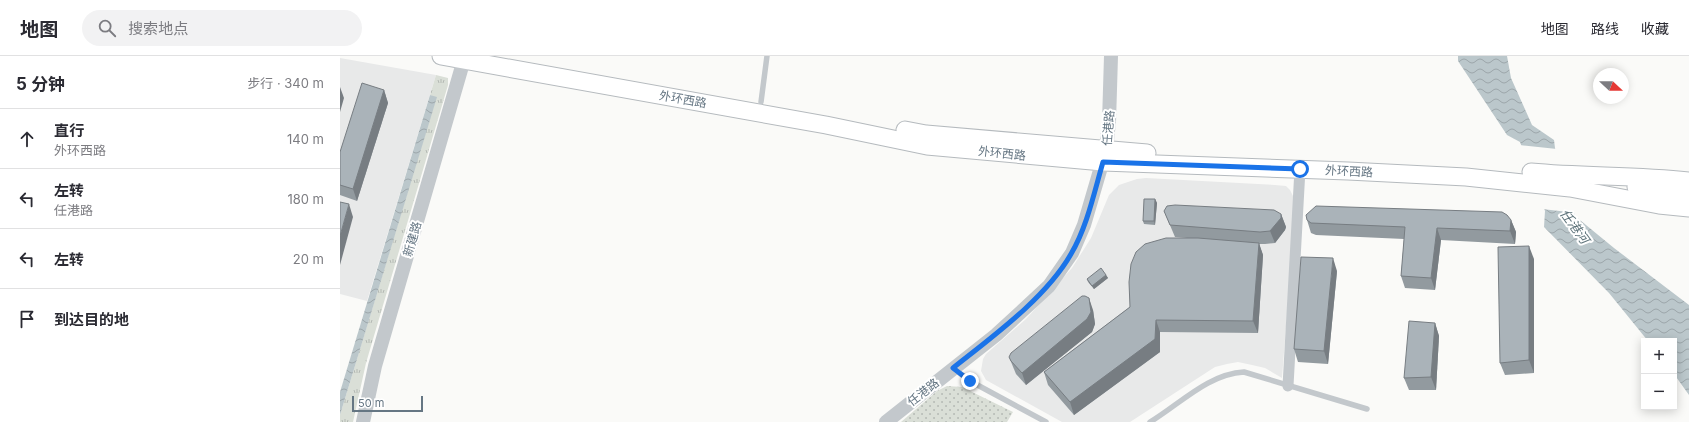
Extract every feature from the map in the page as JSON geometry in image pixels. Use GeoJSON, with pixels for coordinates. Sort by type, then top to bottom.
{"type":"FeatureCollection","features":[{"type":"Feature","properties":{"kind":"main road","name":"外环西路"},"geometry":{"type":"LineString","coordinates":[[441,56],[464,58],[811,122],[927,146],[1300,169],[1458,177],[1519,176]]}},
{"type":"Feature","properties":{"kind":"main road","name":"外环西路"},"geometry":{"type":"LineString","coordinates":[[502,56],[762,102],[926,134],[1104,156],[1150,154],[1351,159],[1689,194]]}},
{"type":"Feature","properties":{"kind":"main road","name":"外环西路"},"geometry":{"type":"LineString","coordinates":[[1569,181],[1666,178],[1689,181]]}},
{"type":"Feature","properties":{"kind":"main road","name":"外环西路"},"geometry":{"type":"LineString","coordinates":[[1569,181],[1659,205],[1689,208]]}},
{"type":"Feature","properties":{"kind":"street","name":"任港路"},"geometry":{"type":"LineString","coordinates":[[886,422],[1006,325],[1049,286],[1072,253],[1084,225],[1104,156],[1109,122],[1111,56]]}},
{"type":"Feature","properties":{"kind":"street","name":"新建路"},"geometry":{"type":"LineString","coordinates":[[363,422],[375,366],[464,58]]}},
{"type":"Feature","properties":{"kind":"street"},"geometry":{"type":"LineString","coordinates":[[1288,386],[1300,169]]}},
{"type":"Feature","properties":{"kind":"lane"},"geometry":{"type":"LineString","coordinates":[[762,102],[767,56]]}},
{"type":"Feature","properties":{"kind":"lane"},"geometry":{"type":"LineString","coordinates":[[953,368],[970,381],[1046,422]]}},
{"type":"Feature","properties":{"kind":"lane"},"geometry":{"type":"LineString","coordinates":[[1150,422],[1208,383],[1232,373],[1244,372],[1367,409]]}},
{"type":"Feature","properties":{"kind":"shaded area"},"geometry":{"type":"Polygon","coordinates":[[[340,58],[436,75],[367,301],[340,294],[340,58]]]}},
{"type":"Feature","properties":{"kind":"shaded area"},"geometry":{"type":"Polygon","coordinates":[[[1146,178],[1275,185],[1286,186],[1290,190],[1294,198],[1295,210],[1282,378],[1265,368],[1238,362],[1227,364],[1215,367],[1130,422],[1062,422],[986,380],[981,371],[983,359],[986,354],[1026,319],[1072,268],[1091,238],[1109,195],[1119,185],[1137,179],[1146,178]]]}},
{"type":"Feature","properties":{"kind":"green space"},"geometry":{"type":"Polygon","coordinates":[[[436,75],[448,78],[448,85],[366,363],[353,422],[340,422],[340,415],[436,98],[430,95],[436,75]]]}},
{"type":"Feature","properties":{"kind":"green space"},"geometry":{"type":"Polygon","coordinates":[[[947,386],[962,387],[1013,412],[1007,422],[901,422],[937,391],[947,386]]]}},
{"type":"Feature","properties":{"kind":"water","name":"任港河"},"geometry":{"type":"Polygon","coordinates":[[[1458,56],[1507,56],[1511,78],[1532,125],[1554,140],[1575,216],[1614,248],[1689,305],[1689,395],[1677,378],[1677,338],[1646,338],[1609,293],[1544,227],[1545,211],[1520,142],[1507,135],[1458,61],[1458,56]]]}},
{"type":"Feature","properties":{"kind":"water"},"geometry":{"type":"Polygon","coordinates":[[[430,95],[437,97],[340,415],[340,392],[430,95]]]}},
{"type":"Feature","properties":{"kind":"pier"},"geometry":{"type":"Polygon","coordinates":[[[1519,145],[1557,149],[1577,213],[1542,209],[1519,145]]]}},
{"type":"Feature","properties":{"kind":"building"},"geometry":{"type":"Polygon","coordinates":[[[362,83],[384,90],[353,189],[340,185],[340,152],[362,83]]]}},
{"type":"Feature","properties":{"kind":"building"},"geometry":{"type":"Polygon","coordinates":[[[1144,199],[1155,199],[1154,221],[1143,221],[1144,199]]]}},
{"type":"Feature","properties":{"kind":"building"},"geometry":{"type":"Polygon","coordinates":[[[340,202],[349,204],[340,236],[340,202]]]}},
{"type":"Feature","properties":{"kind":"building"},"geometry":{"type":"Polygon","coordinates":[[[1175,205],[1274,210],[1281,214],[1281,218],[1270,231],[1260,232],[1170,225],[1164,211],[1167,206],[1175,205]]]}},
{"type":"Feature","properties":{"kind":"building"},"geometry":{"type":"Polygon","coordinates":[[[1316,206],[1502,212],[1511,220],[1510,231],[1437,228],[1431,278],[1401,276],[1405,227],[1311,223],[1307,220],[1306,215],[1316,206]]]}},
{"type":"Feature","properties":{"kind":"building"},"geometry":{"type":"Polygon","coordinates":[[[1166,238],[1198,238],[1259,243],[1253,321],[1156,320],[1155,339],[1070,402],[1044,372],[1130,307],[1129,282],[1131,264],[1136,252],[1145,244],[1166,238]]]}},
{"type":"Feature","properties":{"kind":"building"},"geometry":{"type":"Polygon","coordinates":[[[1529,246],[1529,360],[1500,363],[1498,247],[1529,246]]]}},
{"type":"Feature","properties":{"kind":"building"},"geometry":{"type":"Polygon","coordinates":[[[1301,257],[1333,258],[1324,351],[1294,349],[1301,257]]]}},
{"type":"Feature","properties":{"kind":"building"},"geometry":{"type":"Polygon","coordinates":[[[1101,268],[1106,275],[1092,286],[1087,279],[1101,268]]]}},
{"type":"Feature","properties":{"kind":"building"},"geometry":{"type":"Polygon","coordinates":[[[1082,296],[1089,298],[1091,312],[1087,319],[1022,373],[1011,361],[1009,357],[1011,353],[1082,296]]]}},
{"type":"Feature","properties":{"kind":"building"},"geometry":{"type":"Polygon","coordinates":[[[1409,321],[1435,323],[1431,377],[1404,378],[1409,321]]]}},
{"type":"Feature","properties":{"kind":"route"},"geometry":{"type":"LineString","coordinates":[[970,381],[953,368],[996,335],[1049,286],[1062,269],[1072,253],[1084,225],[1103,162],[1300,169]]}}]}
